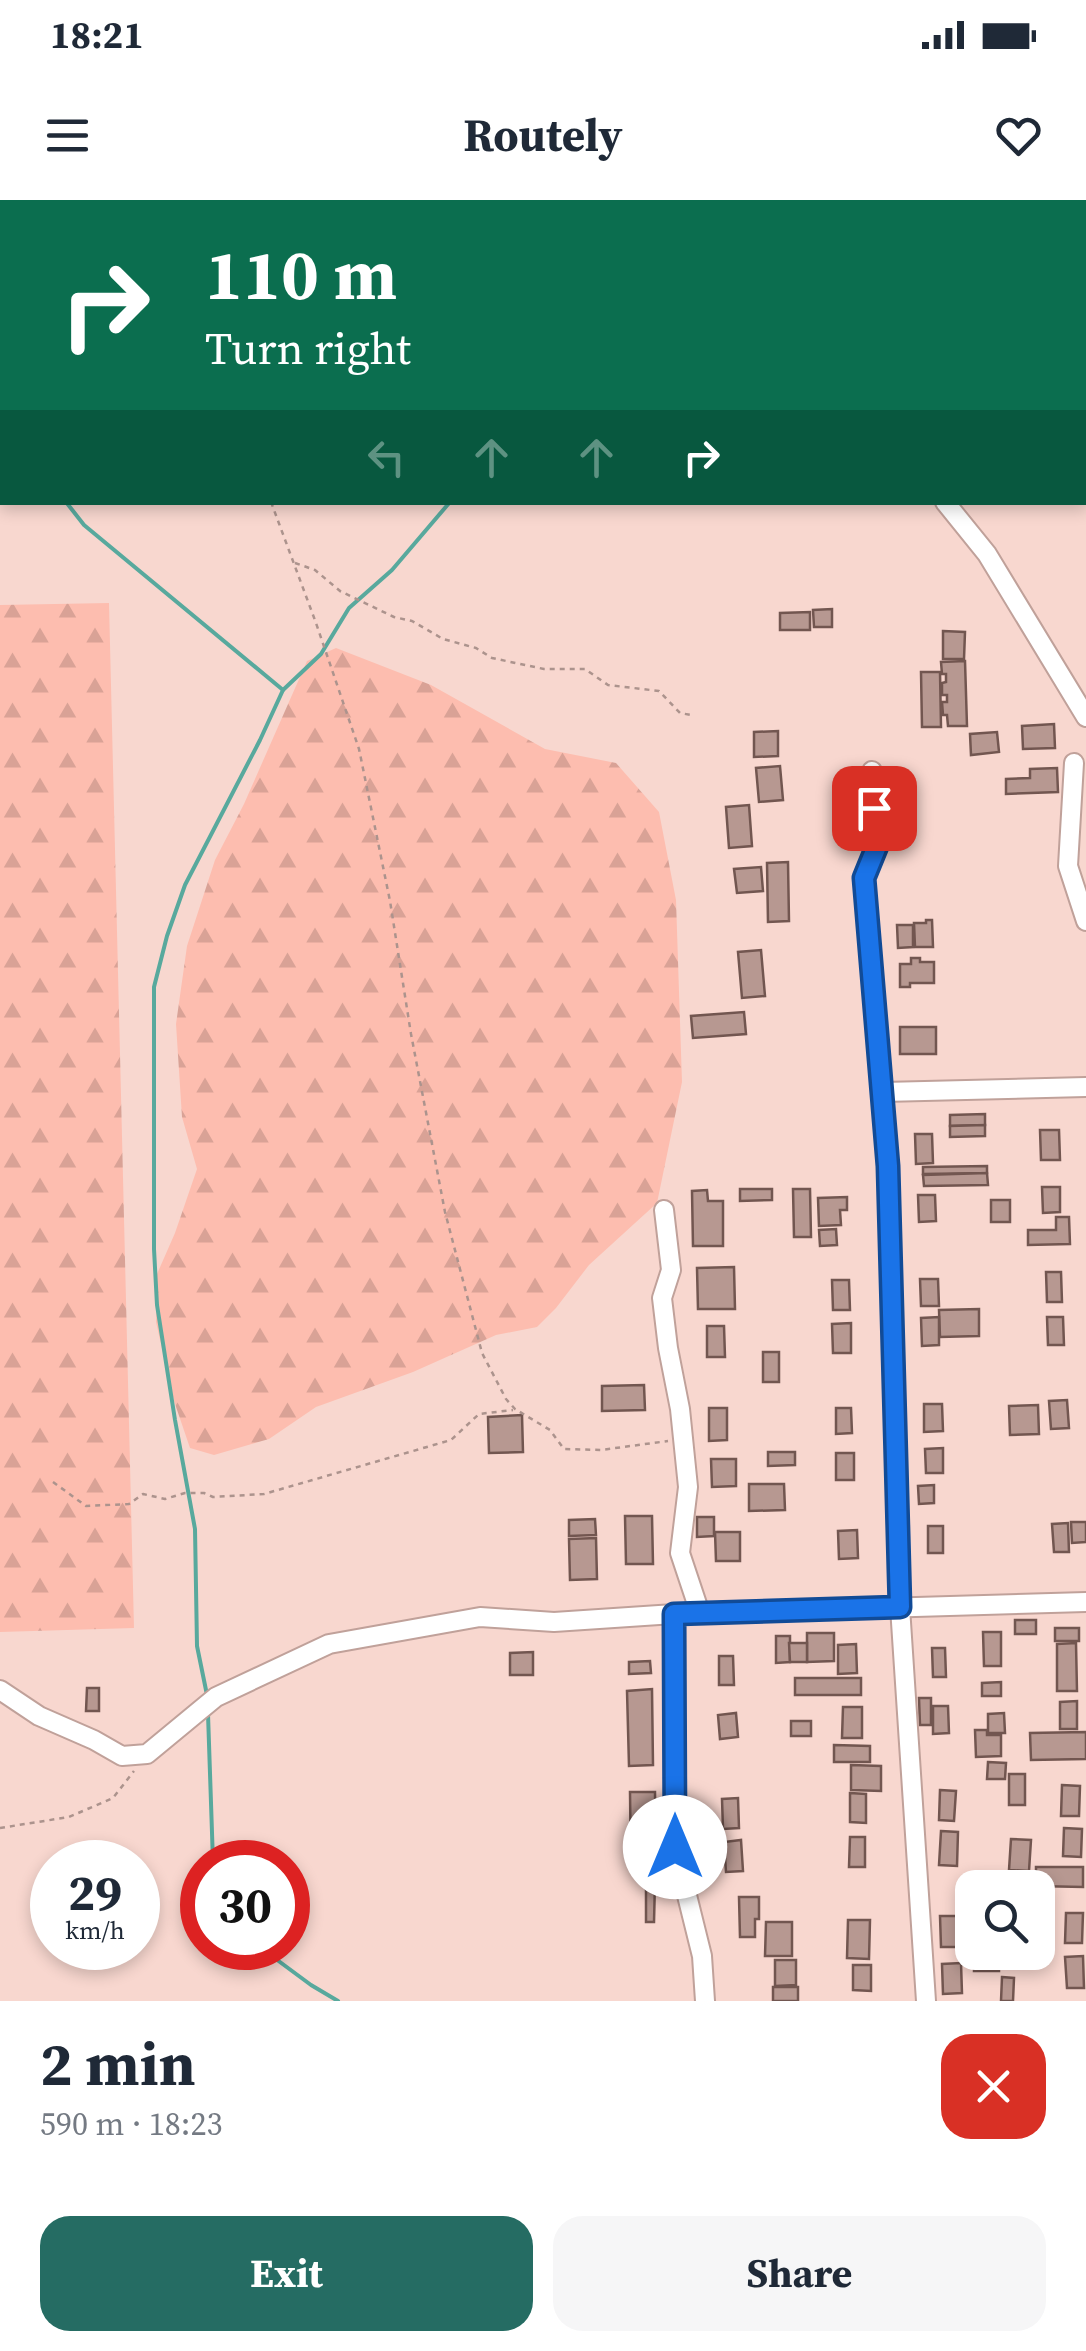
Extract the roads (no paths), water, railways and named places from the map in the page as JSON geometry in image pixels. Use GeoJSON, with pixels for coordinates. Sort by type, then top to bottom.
{"type":"FeatureCollection","features":[{"type":"Feature","properties":{"kind":"street"},"geometry":{"type":"LineString","coordinates":[[948,505],[988,554],[1086,717]]}},
{"type":"Feature","properties":{"kind":"street"},"geometry":{"type":"LineString","coordinates":[[1074,763],[1068,866],[1086,922]]}},
{"type":"Feature","properties":{"kind":"street"},"geometry":{"type":"LineString","coordinates":[[872,771],[877,846],[864,878],[888,1166],[900,1607],[926,2001]]}},
{"type":"Feature","properties":{"kind":"street"},"geometry":{"type":"LineString","coordinates":[[882,1092],[1086,1087]]}},
{"type":"Feature","properties":{"kind":"street"},"geometry":{"type":"LineString","coordinates":[[664,1210],[671,1270],[662,1298],[688,1486],[680,1554],[700,1613]]}},
{"type":"Feature","properties":{"kind":"street"},"geometry":{"type":"LineString","coordinates":[[0,1690],[39,1716],[122,1756],[147,1754],[216,1697],[329,1644],[480,1617],[554,1622],[700,1613],[1086,1602]]}},
{"type":"Feature","properties":{"kind":"street"},"geometry":{"type":"LineString","coordinates":[[674,1614],[675,1847],[702,1956],[704,2001]]}},
{"type":"Feature","properties":{"kind":"waterway"},"geometry":{"type":"LineString","coordinates":[[68,505],[84,525],[283,690]]}},
{"type":"Feature","properties":{"kind":"waterway"},"geometry":{"type":"LineString","coordinates":[[207,1695],[197,1646],[195,1529],[157,1305],[154,987],[185,885],[283,690],[321,654],[349,608],[392,570],[447,505]]}},
{"type":"Feature","properties":{"kind":"waterway"},"geometry":{"type":"LineString","coordinates":[[208,1714],[212,1840]]}},
{"type":"Feature","properties":{"kind":"waterway"},"geometry":{"type":"LineString","coordinates":[[291,1970],[338,2001]]}}]}
